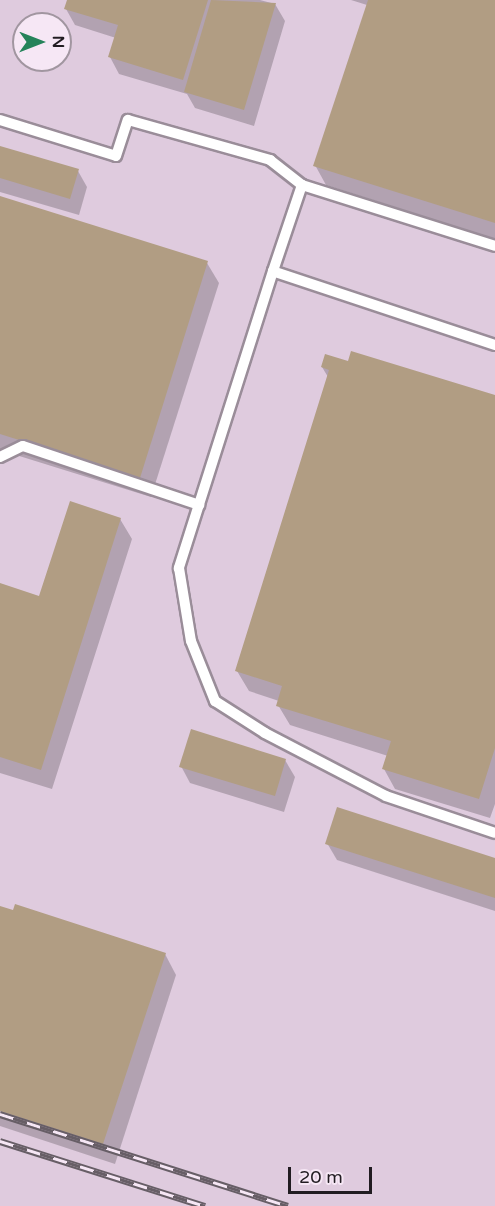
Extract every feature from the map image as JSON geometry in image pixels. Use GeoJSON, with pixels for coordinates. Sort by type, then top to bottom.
{"type":"FeatureCollection","features":[{"type":"Feature","properties":{"kind":"lane"},"geometry":{"type":"LineString","coordinates":[[0,120],[116,156],[128,120],[270,160],[302,184],[495,246]]}},
{"type":"Feature","properties":{"kind":"lane"},"geometry":{"type":"LineString","coordinates":[[302,184],[179,568],[191,641],[215,700],[265,733],[386,796],[495,833]]}},
{"type":"Feature","properties":{"kind":"lane"},"geometry":{"type":"LineString","coordinates":[[273,272],[495,345]]}},
{"type":"Feature","properties":{"kind":"lane"},"geometry":{"type":"LineString","coordinates":[[0,457],[23,446],[199,505]]}},
{"type":"Feature","properties":{"kind":"shaded area"},"geometry":{"type":"Polygon","coordinates":[[[0,0],[495,0],[495,1206],[0,1206],[0,0]]]}},
{"type":"Feature","properties":{"kind":"building"},"geometry":{"type":"Polygon","coordinates":[[[67,0],[208,0],[183,80],[108,57],[118,25],[64,9],[67,0]]]}},
{"type":"Feature","properties":{"kind":"building"},"geometry":{"type":"Polygon","coordinates":[[[211,0],[276,3],[244,110],[184,92],[211,0]]]}},
{"type":"Feature","properties":{"kind":"building"},"geometry":{"type":"Polygon","coordinates":[[[368,0],[495,0],[495,223],[313,166],[368,0]]]}},
{"type":"Feature","properties":{"kind":"building"},"geometry":{"type":"Polygon","coordinates":[[[0,146],[79,169],[70,199],[0,178],[0,146]]]}},
{"type":"Feature","properties":{"kind":"building"},"geometry":{"type":"Polygon","coordinates":[[[0,196],[208,261],[140,478],[0,434],[0,196]]]}},
{"type":"Feature","properties":{"kind":"building"},"geometry":{"type":"Polygon","coordinates":[[[351,351],[495,395],[495,748],[479,799],[382,769],[391,741],[276,706],[282,686],[235,671],[329,370],[321,367],[325,354],[348,361],[351,351]]]}},
{"type":"Feature","properties":{"kind":"building"},"geometry":{"type":"Polygon","coordinates":[[[70,501],[121,518],[41,770],[0,757],[0,583],[39,596],[70,501]]]}},
{"type":"Feature","properties":{"kind":"building"},"geometry":{"type":"Polygon","coordinates":[[[191,729],[286,759],[275,796],[179,767],[191,729]]]}},
{"type":"Feature","properties":{"kind":"building"},"geometry":{"type":"Polygon","coordinates":[[[337,807],[495,858],[495,898],[325,844],[337,807]]]}},
{"type":"Feature","properties":{"kind":"building"},"geometry":{"type":"Polygon","coordinates":[[[15,904],[166,953],[103,1144],[0,1111],[0,906],[13,910],[15,904]]]}},
{"type":"Feature","properties":{"kind":"railway"},"geometry":{"type":"LineString","coordinates":[[0,1114],[288,1206]]}},
{"type":"Feature","properties":{"kind":"railway"},"geometry":{"type":"LineString","coordinates":[[0,1141],[205,1206]]}}]}
